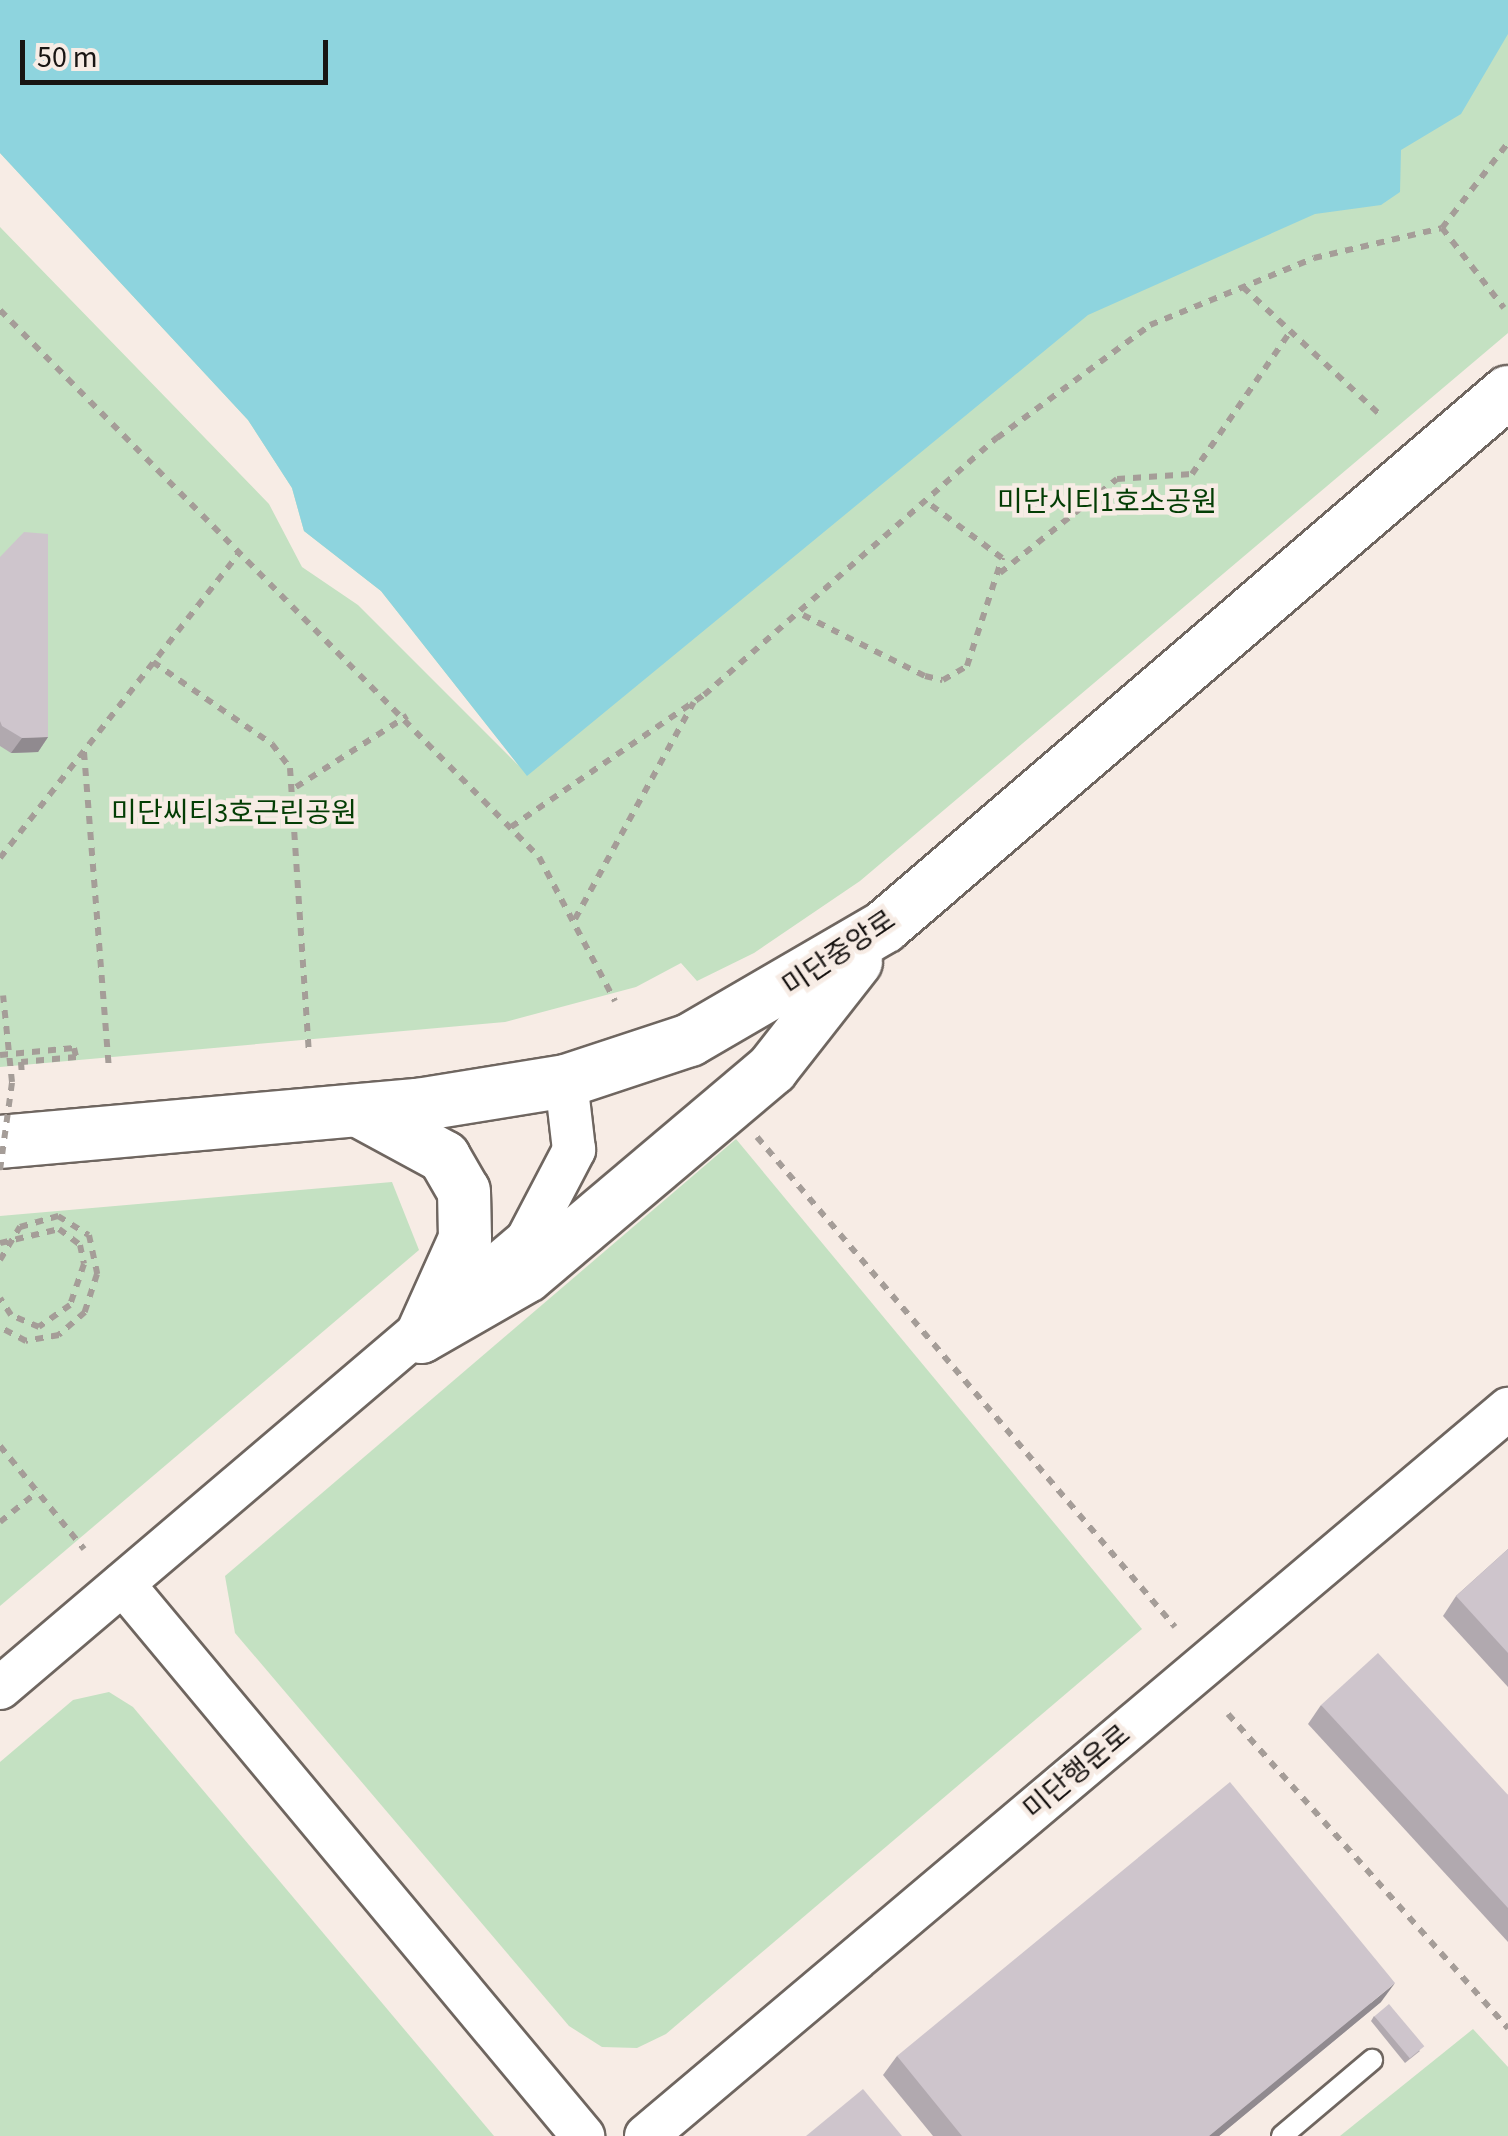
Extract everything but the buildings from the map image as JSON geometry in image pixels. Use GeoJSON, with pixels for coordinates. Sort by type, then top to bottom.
{"type":"FeatureCollection","features":[{"type":"Feature","properties":{"kind":"street","name":"미단중앙로"},"geometry":{"type":"LineString","coordinates":[[0,1142],[357,1110],[566,1081],[690,1040],[884,927],[1508,392]]}},
{"type":"Feature","properties":{"kind":"street"},"geometry":{"type":"LineString","coordinates":[[421,1337],[567,1245],[772,1069],[884,927]]}},
{"type":"Feature","properties":{"kind":"street"},"geometry":{"type":"LineString","coordinates":[[0,1688],[421,1337],[548,1210],[574,1150],[566,1081]]}},
{"type":"Feature","properties":{"kind":"street"},"geometry":{"type":"LineString","coordinates":[[357,1110],[444,1157],[464,1191],[466,1239],[421,1337]]}},
{"type":"Feature","properties":{"kind":"street","name":"미단행운로"},"geometry":{"type":"LineString","coordinates":[[646,2136],[1508,1409]]}},
{"type":"Feature","properties":{"kind":"street"},"geometry":{"type":"LineString","coordinates":[[123,1584],[583,2136]]}},
{"type":"Feature","properties":{"kind":"lane"},"geometry":{"type":"LineString","coordinates":[[1282,2136],[1372,2060]]}},
{"type":"Feature","properties":{"kind":"path"},"geometry":{"type":"LineString","coordinates":[[511,827],[694,701],[803,615],[927,502],[1150,325],[1314,258],[1442,228],[1508,143]]}},
{"type":"Feature","properties":{"kind":"path"},"geometry":{"type":"LineString","coordinates":[[1442,228],[1504,308]]}},
{"type":"Feature","properties":{"kind":"path"},"geometry":{"type":"LineString","coordinates":[[1243,287],[1292,328],[1380,414]]}},
{"type":"Feature","properties":{"kind":"path"},"geometry":{"type":"LineString","coordinates":[[0,310],[238,554],[408,716],[511,827],[574,920],[614,1001]]}},
{"type":"Feature","properties":{"kind":"path"},"geometry":{"type":"LineString","coordinates":[[1000,573],[1117,479],[1192,474],[1292,328]]}},
{"type":"Feature","properties":{"kind":"path"},"geometry":{"type":"LineString","coordinates":[[803,615],[942,680],[967,666],[1000,573],[999,548],[927,502]]}},
{"type":"Feature","properties":{"kind":"path"},"geometry":{"type":"LineString","coordinates":[[0,858],[238,554]]}},
{"type":"Feature","properties":{"kind":"path"},"geometry":{"type":"LineString","coordinates":[[153,662],[272,744],[296,788],[309,1052]]}},
{"type":"Feature","properties":{"kind":"path"},"geometry":{"type":"LineString","coordinates":[[574,920],[694,701]]}},
{"type":"Feature","properties":{"kind":"path"},"geometry":{"type":"LineString","coordinates":[[296,788],[408,716]]}},
{"type":"Feature","properties":{"kind":"path"},"geometry":{"type":"LineString","coordinates":[[84,751],[109,1070]]}},
{"type":"Feature","properties":{"kind":"path"},"geometry":{"type":"LineString","coordinates":[[0,1170],[10,1054],[3,995]]}},
{"type":"Feature","properties":{"kind":"path"},"geometry":{"type":"LineString","coordinates":[[0,1055],[74,1048],[76,1057],[21,1062],[22,1077]]}},
{"type":"Feature","properties":{"kind":"path"},"geometry":{"type":"LineString","coordinates":[[743,1120],[1175,1627]]}},
{"type":"Feature","properties":{"kind":"path"},"geometry":{"type":"LineString","coordinates":[[0,1260],[20,1228],[58,1216],[90,1235],[97,1274],[85,1312],[59,1336],[26,1341],[0,1327]]}},
{"type":"Feature","properties":{"kind":"path"},"geometry":{"type":"LineString","coordinates":[[0,1244],[39,1230],[58,1229],[80,1245],[81,1284],[70,1305],[40,1326],[10,1315],[0,1298]]}},
{"type":"Feature","properties":{"kind":"path"},"geometry":{"type":"LineString","coordinates":[[0,1446],[84,1549]]}},
{"type":"Feature","properties":{"kind":"path"},"geometry":{"type":"LineString","coordinates":[[0,1522],[38,1492]]}},
{"type":"Feature","properties":{"kind":"path"},"geometry":{"type":"LineString","coordinates":[[1228,1714],[1508,2028]]}},
{"type":"Feature","properties":{"kind":"green space"},"geometry":{"type":"Polygon","coordinates":[[[0,0],[1508,0],[1508,333],[860,881],[754,953],[697,981],[681,963],[636,987],[505,1022],[0,1067],[0,227],[269,504],[302,567],[358,605],[519,766],[381,591],[304,531],[292,488],[248,420],[0,153],[0,0]]]}},
{"type":"Feature","properties":{"kind":"green space"},"geometry":{"type":"Polygon","coordinates":[[[736,1139],[1142,1629],[666,2034],[637,2048],[602,2047],[569,2026],[235,1633],[225,1576],[736,1139]]]}},
{"type":"Feature","properties":{"kind":"green space"},"geometry":{"type":"Polygon","coordinates":[[[392,1182],[419,1250],[0,1606],[0,1216],[392,1182]]]}},
{"type":"Feature","properties":{"kind":"green space"},"geometry":{"type":"Polygon","coordinates":[[[109,1692],[133,1707],[494,2136],[0,2136],[0,1762],[73,1700],[109,1692]]]}},
{"type":"Feature","properties":{"kind":"green space"},"geometry":{"type":"Polygon","coordinates":[[[1473,2029],[1508,2067],[1508,2136],[1340,2136],[1473,2029]]]}},
{"type":"Feature","properties":{"kind":"water"},"geometry":{"type":"Polygon","coordinates":[[[0,0],[1508,0],[1508,34],[1461,114],[1401,150],[1400,192],[1381,205],[1315,214],[1088,315],[527,776],[381,591],[304,531],[292,488],[248,420],[0,153],[0,0]]]}},
{"type":"Feature","properties":{"kind":"park label","name":"미단시티1호소공원"},"geometry":{"type":"Point","coordinates":[1107,502]}},
{"type":"Feature","properties":{"kind":"park label","name":"미단씨티3호근린공원"},"geometry":{"type":"Point","coordinates":[234,813]}}]}
